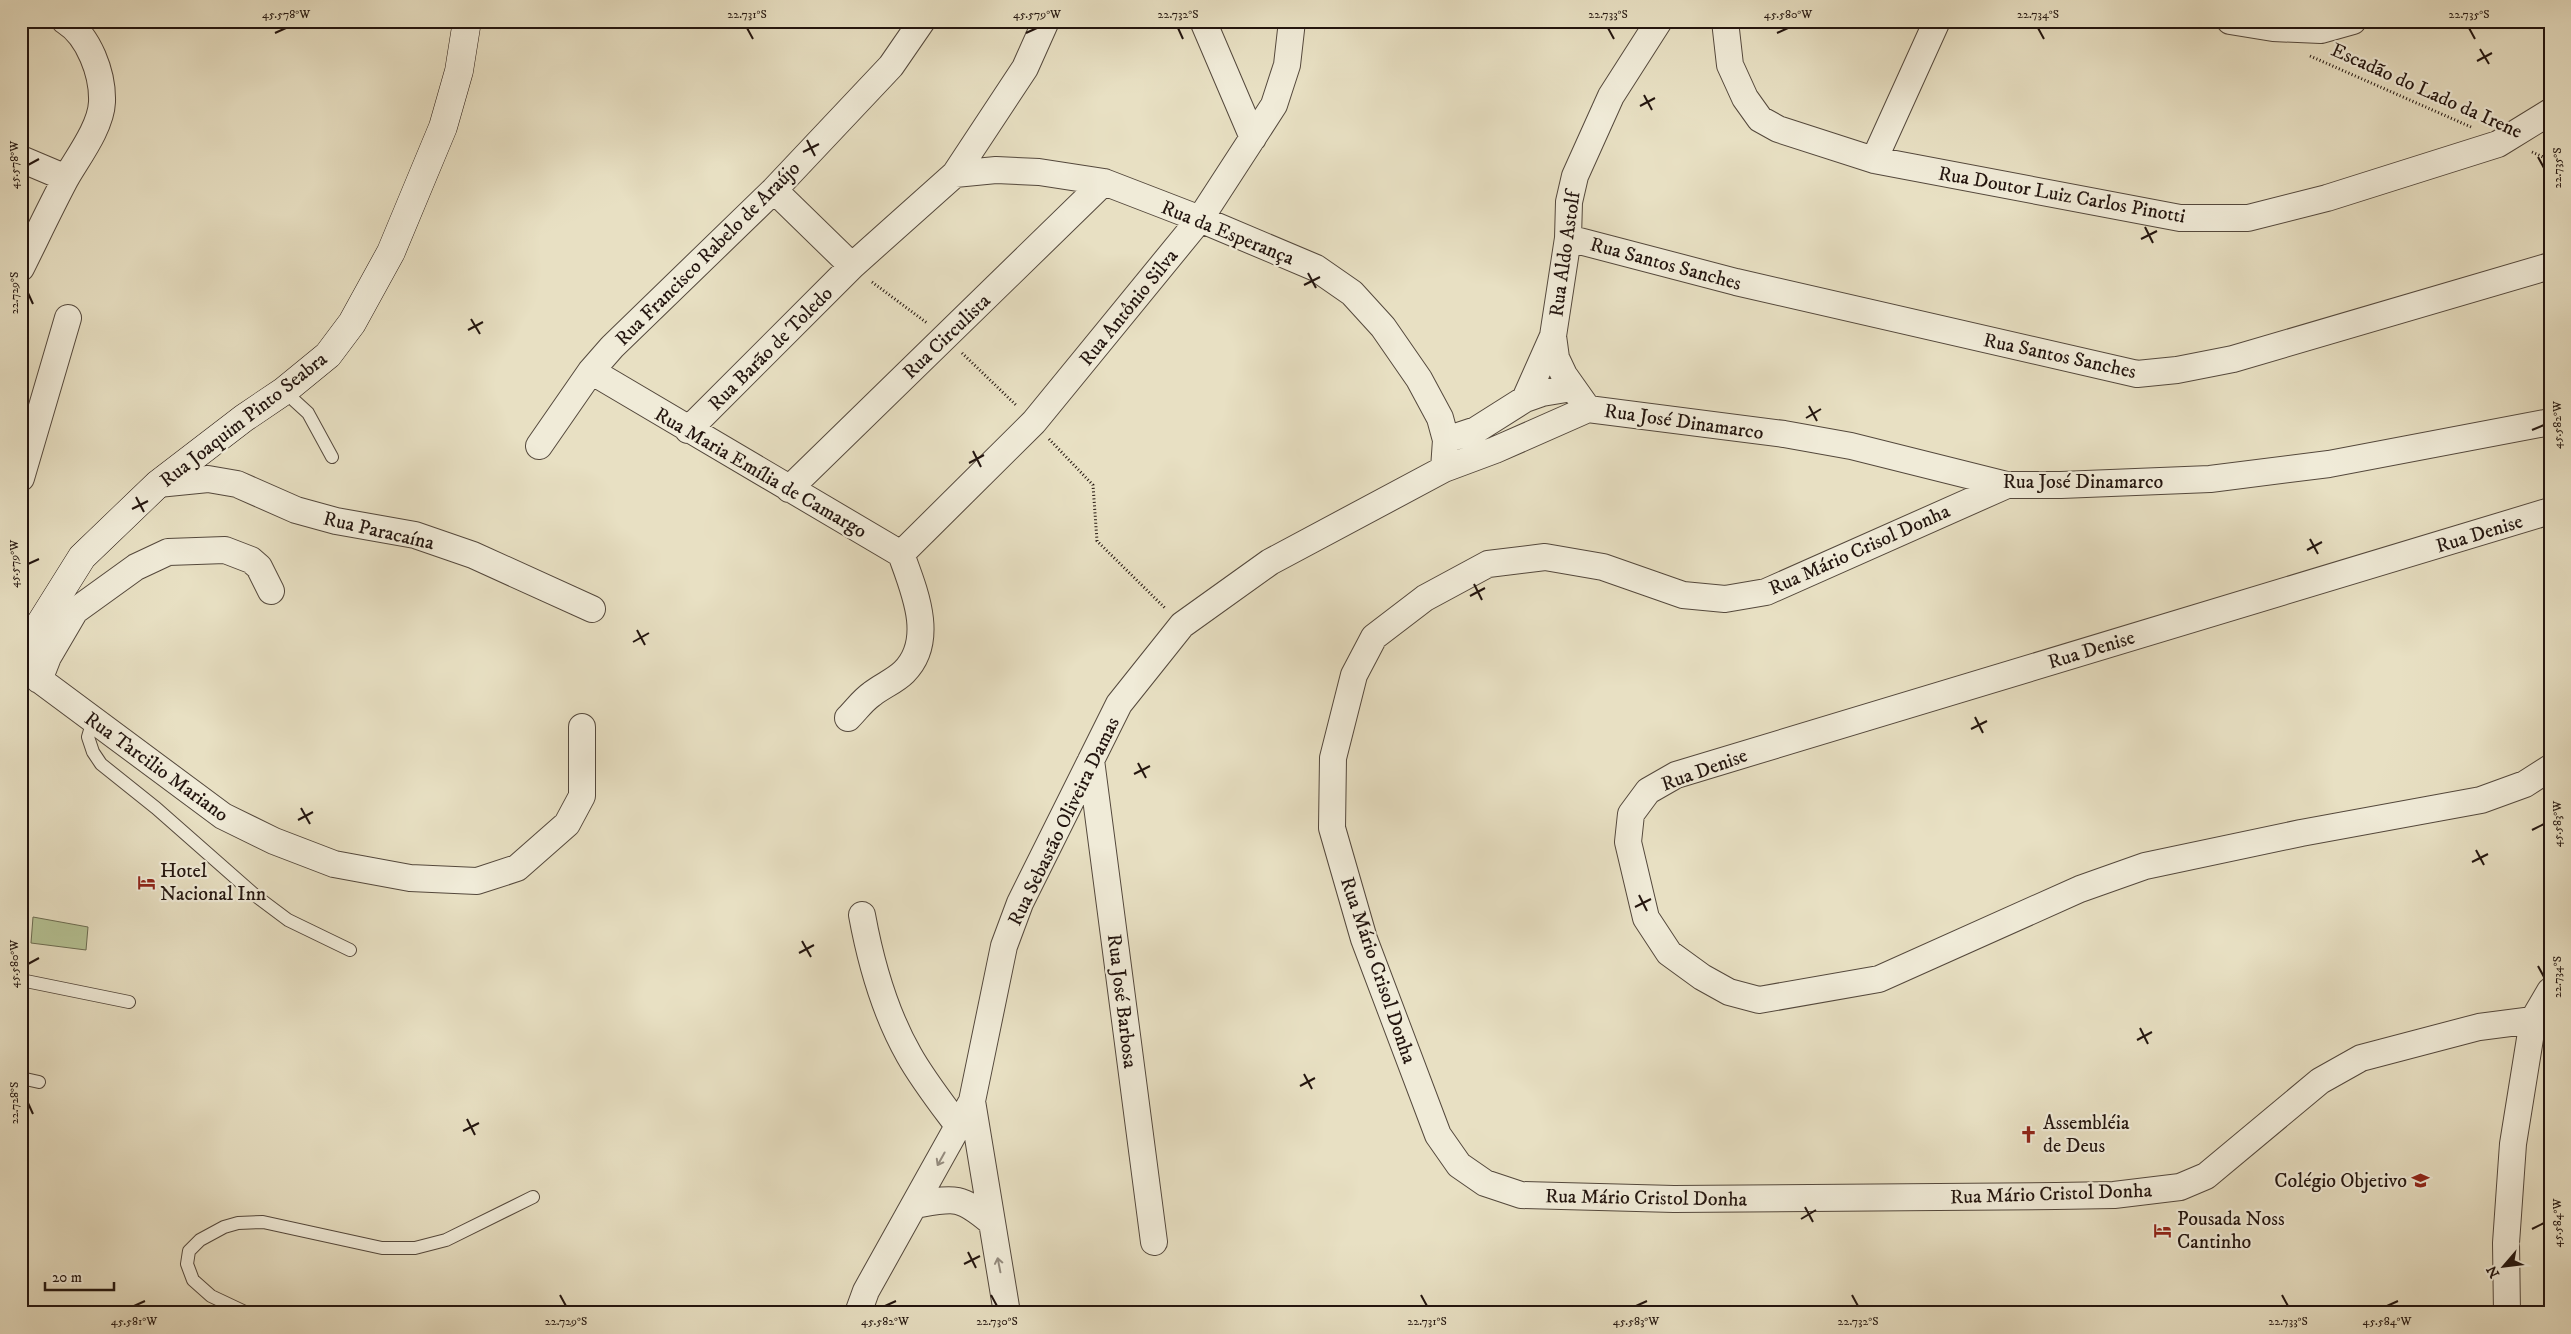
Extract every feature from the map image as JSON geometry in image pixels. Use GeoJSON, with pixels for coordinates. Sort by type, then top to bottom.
{"type":"FeatureCollection","features":[{"type":"Feature","properties":{"kind":"street"},"geometry":{"type":"LineString","coordinates":[[21,268],[66,178],[91,136],[102,103],[99,73],[87,46],[65,21]]}},
{"type":"Feature","properties":{"kind":"street","name":"Rua Joaquim Pinto Seabra"},"geometry":{"type":"LineString","coordinates":[[21,660],[35,632],[82,557],[158,484],[244,418],[284,391],[328,355],[352,323],[391,252],[443,127],[459,71],[467,21]]}},
{"type":"Feature","properties":{"kind":"street","name":"Rua Francisco Rabelo de Araújo"},"geometry":{"type":"LineString","coordinates":[[539,446],[591,371],[612,347],[774,190],[891,66],[922,21]]}},
{"type":"Feature","properties":{"kind":"street","name":"Rua Barão de Toledo"},"geometry":{"type":"LineString","coordinates":[[688,430],[852,266],[955,174],[1025,68],[1046,21]]}},
{"type":"Feature","properties":{"kind":"street"},"geometry":{"type":"LineString","coordinates":[[1203,21],[1254,138]]}},
{"type":"Feature","properties":{"kind":"street","name":"Rua Antônio Silva"},"geometry":{"type":"LineString","coordinates":[[901,554],[1034,422],[1200,219],[1274,105],[1287,65],[1292,21]]}},
{"type":"Feature","properties":{"kind":"street","name":"Rua Aldo Astolf"},"geometry":{"type":"LineString","coordinates":[[1580,398],[1556,358],[1553,336],[1568,238],[1569,202],[1575,176],[1611,96],[1659,21]]}},
{"type":"Feature","properties":{"kind":"street","name":"Rua Doutor Luiz Carlos Pinotti"},"geometry":{"type":"LineString","coordinates":[[1725,21],[1730,65],[1745,98],[1760,119],[1778,129],[1874,160],[2180,218],[2248,218],[2326,198],[2503,141],[2550,112]]}},
{"type":"Feature","properties":{"kind":"street"},"geometry":{"type":"LineString","coordinates":[[1874,160],[1937,21]]}},
{"type":"Feature","properties":{"kind":"street"},"geometry":{"type":"LineString","coordinates":[[2230,21],[2273,28],[2321,30],[2353,21]]}},
{"type":"Feature","properties":{"kind":"street"},"geometry":{"type":"LineString","coordinates":[[21,159],[66,178]]}},
{"type":"Feature","properties":{"kind":"street","name":"Rua da Esperança"},"geometry":{"type":"LineString","coordinates":[[955,174],[996,170],[1040,172],[1104,182],[1200,219],[1316,268],[1352,293],[1383,327],[1419,379],[1440,418],[1446,440],[1444,468]]}},
{"type":"Feature","properties":{"kind":"street","name":"Rua Circulista"},"geometry":{"type":"LineString","coordinates":[[789,489],[1104,182]]}},
{"type":"Feature","properties":{"kind":"street"},"geometry":{"type":"LineString","coordinates":[[774,190],[852,266]]}},
{"type":"Feature","properties":{"kind":"street","name":"Rua Santos Sanches"},"geometry":{"type":"LineString","coordinates":[[1568,238],[1736,282],[2137,374],[2177,370],[2234,359],[2550,266]]}},
{"type":"Feature","properties":{"kind":"street"},"geometry":{"type":"LineString","coordinates":[[21,478],[68,318]]}},
{"type":"Feature","properties":{"kind":"street"},"geometry":{"type":"LineString","coordinates":[[1525,399],[1553,336]]}},
{"type":"Feature","properties":{"kind":"street","name":"Rua Maria Emília de Camargo"},"geometry":{"type":"LineString","coordinates":[[591,371],[901,554]]}},
{"type":"Feature","properties":{"kind":"street"},"geometry":{"type":"LineString","coordinates":[[1446,440],[1476,430],[1525,399],[1542,393],[1580,398]]}},
{"type":"Feature","properties":{"kind":"street","name":"Rua Sebastão Oliveira Damas"},"geometry":{"type":"LineString","coordinates":[[858,1313],[866,1290],[972,1101],[1004,946],[1020,903],[1119,704],[1182,624],[1270,562],[1444,468],[1495,450],[1580,398]]}},
{"type":"Feature","properties":{"kind":"street","name":"Rua José Dinamarco"},"geometry":{"type":"LineString","coordinates":[[1580,398],[1851,446],[2007,485],[2061,485],[2210,479],[2329,464],[2550,422]]}},
{"type":"Feature","properties":{"kind":"street","name":"Rua Paracaína"},"geometry":{"type":"LineString","coordinates":[[158,484],[208,480],[237,484],[296,510],[336,521],[415,535],[473,555],[592,609]]}},
{"type":"Feature","properties":{"kind":"street","name":"Rua Mário Crisol Donha"},"geometry":{"type":"LineString","coordinates":[[1521,1195],[1484,1183],[1459,1165],[1438,1135],[1364,939],[1332,828],[1333,758],[1354,675],[1374,637],[1425,598],[1488,564],[1546,558],[1603,567],[1683,595],[1725,599],[1766,592],[2007,485]]}},
{"type":"Feature","properties":{"kind":"street","name":"Rua Denise"},"geometry":{"type":"LineString","coordinates":[[2550,511],[1676,775],[1648,791],[1631,814],[1628,842],[1646,918],[1669,953],[1702,977],[1729,992],[1759,1000],[1879,979],[2080,889],[2145,866],[2301,833],[2481,800],[2525,784],[2550,768]]}},
{"type":"Feature","properties":{"kind":"street"},"geometry":{"type":"LineString","coordinates":[[30,673],[48,656],[76,611],[136,568],[168,552],[225,550],[250,560],[259,567],[271,591]]}},
{"type":"Feature","properties":{"kind":"street"},"geometry":{"type":"LineString","coordinates":[[848,718],[871,695],[903,673],[913,661],[920,646],[920,617],[913,587],[901,554]]}},
{"type":"Feature","properties":{"kind":"street","name":"Rua Tarcilio Mariano"},"geometry":{"type":"LineString","coordinates":[[30,673],[223,816],[274,841],[334,864],[410,878],[477,881],[518,868],[567,824],[582,796],[582,727]]}},
{"type":"Feature","properties":{"kind":"street","name":"Rua José Barbosa"},"geometry":{"type":"LineString","coordinates":[[1091,760],[1154,1242]]}},
{"type":"Feature","properties":{"kind":"street"},"geometry":{"type":"LineString","coordinates":[[862,915],[871,965],[889,1014],[909,1056],[959,1127]]}},
{"type":"Feature","properties":{"kind":"street"},"geometry":{"type":"LineString","coordinates":[[2507,1313],[2506,1243],[2512,1144],[2534,1020],[2550,991]]}},
{"type":"Feature","properties":{"kind":"street","name":"Rua Mário Cristol Donha"},"geometry":{"type":"LineString","coordinates":[[1521,1195],[1674,1199],[2046,1196],[2114,1195],[2180,1187],[2206,1176],[2320,1081],[2361,1058],[2479,1028],[2534,1020]]}},
{"type":"Feature","properties":{"kind":"street"},"geometry":{"type":"LineString","coordinates":[[972,1101],[990,1221],[1007,1313]]}},
{"type":"Feature","properties":{"kind":"street"},"geometry":{"type":"LineString","coordinates":[[915,1205],[958,1200],[970,1204],[990,1221]]}},
{"type":"Feature","properties":{"kind":"lane"},"geometry":{"type":"LineString","coordinates":[[284,391],[308,414],[332,457]]}},
{"type":"Feature","properties":{"kind":"lane"},"geometry":{"type":"LineString","coordinates":[[93,720],[88,737],[93,752],[101,764],[288,920],[350,950]]}},
{"type":"Feature","properties":{"kind":"lane"},"geometry":{"type":"LineString","coordinates":[[21,980],[129,1002]]}},
{"type":"Feature","properties":{"kind":"lane"},"geometry":{"type":"LineString","coordinates":[[21,1078],[39,1082]]}},
{"type":"Feature","properties":{"kind":"lane"},"geometry":{"type":"LineString","coordinates":[[247,1313],[211,1296],[193,1280],[186,1264],[189,1251],[200,1240],[224,1227],[238,1223],[262,1222],[382,1248],[415,1248],[446,1240],[533,1197]]}},
{"type":"Feature","properties":{"kind":"path","name":"Escadão do Lado da Irene"},"geometry":{"type":"LineString","coordinates":[[2308,55],[2550,160]]}},
{"type":"Feature","properties":{"kind":"path"},"geometry":{"type":"LineString","coordinates":[[1034,422],[1093,485],[1097,541],[1182,624]]}},
{"type":"Feature","properties":{"kind":"green space"},"geometry":{"type":"Polygon","coordinates":[[[33,917],[88,927],[86,950],[31,943],[33,917]]]}},
{"type":"Feature","properties":{"kind":"place","name":"Hotel Nacional Inn"},"geometry":{"type":"Point","coordinates":[146,882]}},
{"type":"Feature","properties":{"kind":"place","name":"Assembléia de Deus"},"geometry":{"type":"Point","coordinates":[2029,1134]}},
{"type":"Feature","properties":{"kind":"place","name":"Colégio Objetivo"},"geometry":{"type":"Point","coordinates":[2421,1180]}},
{"type":"Feature","properties":{"kind":"place","name":"Pousada Noss Cantinho"},"geometry":{"type":"Point","coordinates":[2163,1230]}}]}
